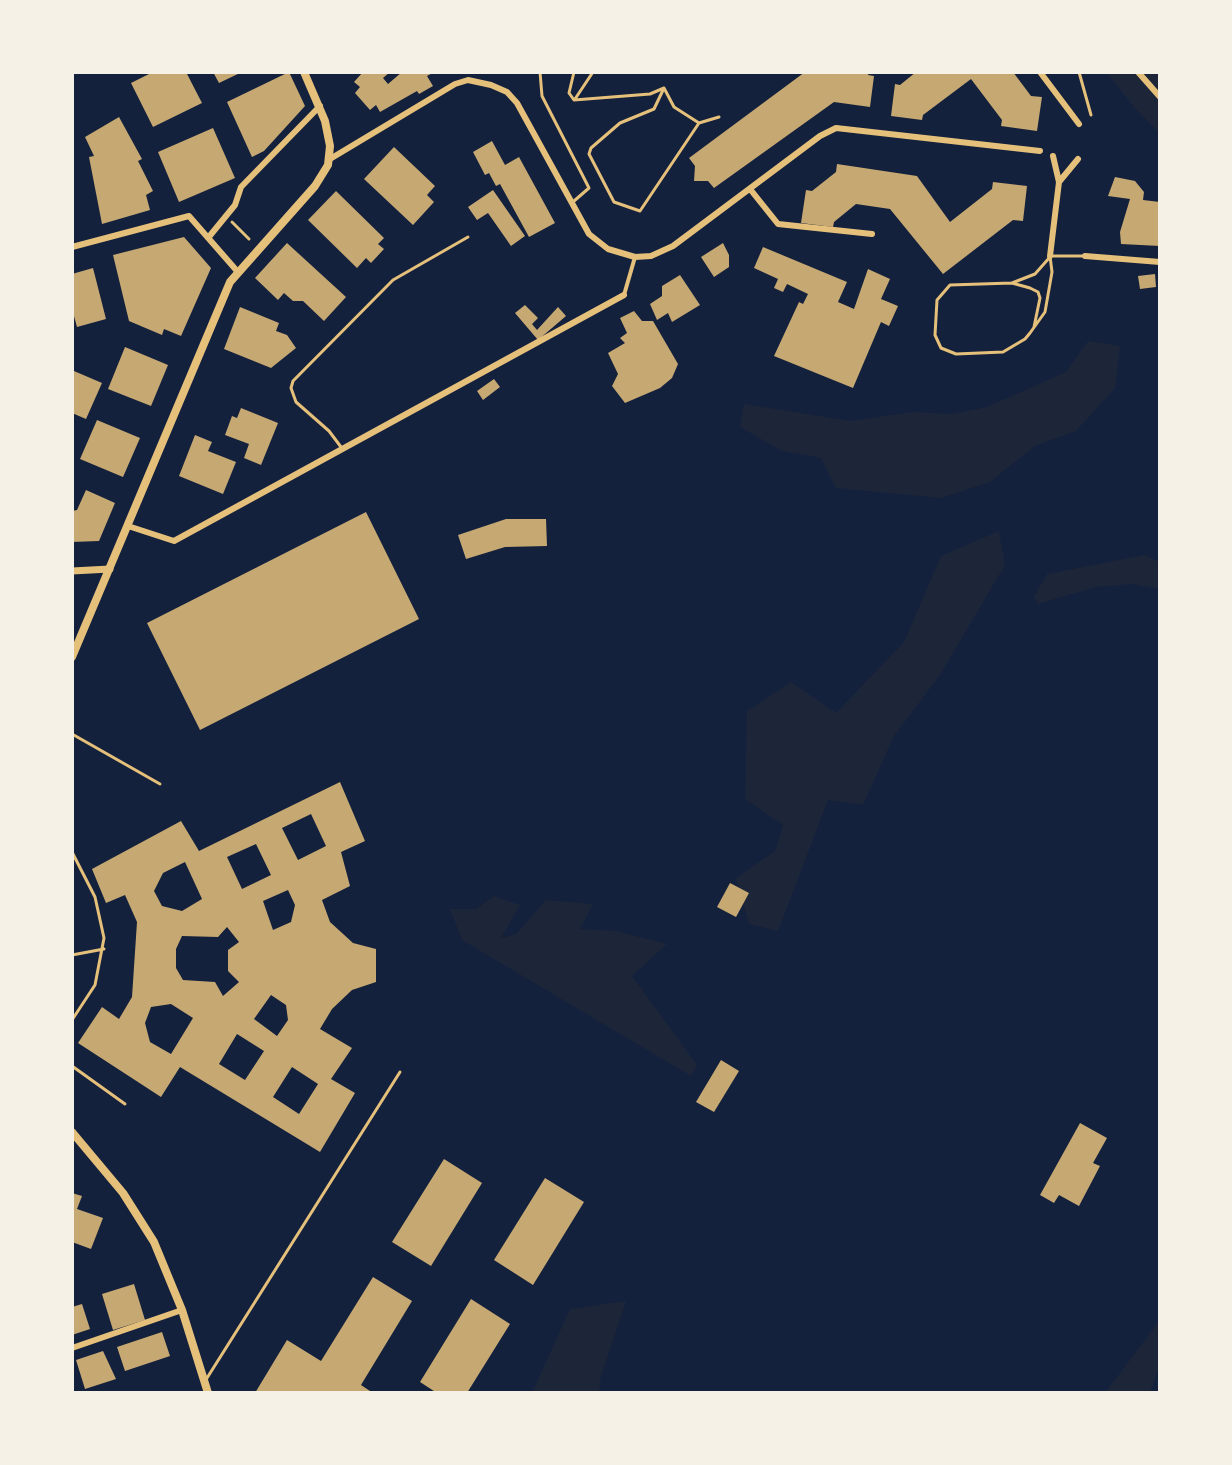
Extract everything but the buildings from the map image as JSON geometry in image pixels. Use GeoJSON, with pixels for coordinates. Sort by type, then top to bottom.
{"type":"FeatureCollection","features":[{"type":"Feature","properties":{"kind":"main road"},"geometry":{"type":"LineString","coordinates":[[72,657],[237,271],[315,186],[330,159],[329,139],[320,106],[304,72]]}},
{"type":"Feature","properties":{"kind":"main road"},"geometry":{"type":"LineString","coordinates":[[72,1132],[123,1193],[148,1230],[182,1310],[208,1393]]}},
{"type":"Feature","properties":{"kind":"street"},"geometry":{"type":"LineString","coordinates":[[1040,72],[1079,124]]}},
{"type":"Feature","properties":{"kind":"street"},"geometry":{"type":"LineString","coordinates":[[1138,72],[1160,97]]}},
{"type":"Feature","properties":{"kind":"street"},"geometry":{"type":"LineString","coordinates":[[330,159],[455,84],[474,80],[498,87],[517,103],[570,203],[593,239],[615,252],[635,257],[651,256],[673,246],[820,136],[836,128],[1040,151]]}},
{"type":"Feature","properties":{"kind":"street"},"geometry":{"type":"LineString","coordinates":[[208,238],[235,205],[241,187],[320,106]]}},
{"type":"Feature","properties":{"kind":"street"},"geometry":{"type":"LineString","coordinates":[[1050,256],[1059,182],[1053,156]]}},
{"type":"Feature","properties":{"kind":"street"},"geometry":{"type":"LineString","coordinates":[[1059,182],[1078,159]]}},
{"type":"Feature","properties":{"kind":"street"},"geometry":{"type":"LineString","coordinates":[[750,189],[773,220],[784,227],[872,234]]}},
{"type":"Feature","properties":{"kind":"street"},"geometry":{"type":"LineString","coordinates":[[72,247],[189,216],[237,271]]}},
{"type":"Feature","properties":{"kind":"street"},"geometry":{"type":"LineString","coordinates":[[1085,256],[1160,262]]}},
{"type":"Feature","properties":{"kind":"street"},"geometry":{"type":"LineString","coordinates":[[128,526],[174,541],[624,295],[635,257]]}},
{"type":"Feature","properties":{"kind":"street"},"geometry":{"type":"LineString","coordinates":[[72,571],[110,569]]}},
{"type":"Feature","properties":{"kind":"street"},"geometry":{"type":"LineString","coordinates":[[72,1348],[182,1310]]}},
{"type":"Feature","properties":{"kind":"lane"},"geometry":{"type":"LineString","coordinates":[[540,72],[542,96],[589,188],[570,203]]}},
{"type":"Feature","properties":{"kind":"lane"},"geometry":{"type":"LineString","coordinates":[[341,447],[329,431],[296,402],[291,388],[293,381],[393,280],[468,237]]}},
{"type":"Feature","properties":{"kind":"lane"},"geometry":{"type":"LineString","coordinates":[[1050,256],[1085,256]]}},
{"type":"Feature","properties":{"kind":"lane"},"geometry":{"type":"LineString","coordinates":[[1050,256],[1052,272],[1047,306],[1021,342],[997,353],[951,353],[936,340],[937,300],[944,288],[955,284],[1012,283],[1035,274],[1050,256]]}},
{"type":"Feature","properties":{"kind":"lane"},"geometry":{"type":"LineString","coordinates":[[1012,283],[1039,293],[1034,327]]}},
{"type":"Feature","properties":{"kind":"lane"},"geometry":{"type":"LineString","coordinates":[[72,734],[160,784]]}},
{"type":"Feature","properties":{"kind":"lane"},"geometry":{"type":"LineString","coordinates":[[72,852],[102,919],[104,949],[95,985],[72,1020]]}},
{"type":"Feature","properties":{"kind":"lane"},"geometry":{"type":"LineString","coordinates":[[72,955],[104,949]]}},
{"type":"Feature","properties":{"kind":"lane"},"geometry":{"type":"LineString","coordinates":[[72,1066],[125,1104]]}},
{"type":"Feature","properties":{"kind":"lane"},"geometry":{"type":"LineString","coordinates":[[205,1381],[400,1072]]}},
{"type":"Feature","properties":{"kind":"path"},"geometry":{"type":"LineString","coordinates":[[574,72],[569,93],[574,100]]}},
{"type":"Feature","properties":{"kind":"path"},"geometry":{"type":"LineString","coordinates":[[574,100],[593,72]]}},
{"type":"Feature","properties":{"kind":"path"},"geometry":{"type":"LineString","coordinates":[[1079,72],[1091,115]]}},
{"type":"Feature","properties":{"kind":"path"},"geometry":{"type":"LineString","coordinates":[[574,100],[650,94],[664,88]]}},
{"type":"Feature","properties":{"kind":"path"},"geometry":{"type":"LineString","coordinates":[[664,88],[654,109],[620,123],[591,148],[589,154],[614,202],[640,211],[699,123],[719,117]]}},
{"type":"Feature","properties":{"kind":"path"},"geometry":{"type":"LineString","coordinates":[[664,88],[674,107],[699,123]]}},
{"type":"Feature","properties":{"kind":"shaded area"},"geometry":{"type":"Polygon","coordinates":[[[1106,72],[1160,72],[1160,134],[1135,108],[1106,72]]]}},
{"type":"Feature","properties":{"kind":"shaded area"},"geometry":{"type":"Polygon","coordinates":[[[1088,341],[1120,346],[1115,388],[1076,431],[1035,446],[990,482],[941,498],[836,488],[821,458],[782,451],[740,427],[744,404],[850,421],[913,412],[951,414],[987,407],[1066,372],[1088,341]]]}},
{"type":"Feature","properties":{"kind":"shaded area"},"geometry":{"type":"Polygon","coordinates":[[[999,531],[1005,565],[940,675],[894,736],[863,805],[828,800],[778,931],[749,924],[736,878],[775,851],[783,825],[745,799],[747,711],[791,682],[836,713],[904,642],[941,556],[999,531]]]}},
{"type":"Feature","properties":{"kind":"shaded area"},"geometry":{"type":"Polygon","coordinates":[[[1145,555],[1160,562],[1160,589],[1133,584],[1096,587],[1038,604],[1034,597],[1047,574],[1145,555]]]}},
{"type":"Feature","properties":{"kind":"shaded area"},"geometry":{"type":"Polygon","coordinates":[[[494,896],[520,905],[501,938],[516,934],[546,900],[593,904],[580,929],[616,931],[667,944],[632,976],[697,1065],[691,1076],[462,940],[450,909],[476,909],[494,896]]]}},
{"type":"Feature","properties":{"kind":"shaded area"},"geometry":{"type":"Polygon","coordinates":[[[626,1301],[601,1376],[599,1393],[532,1393],[570,1309],[626,1301]]]}},
{"type":"Feature","properties":{"kind":"shaded area"},"geometry":{"type":"Polygon","coordinates":[[[1160,1320],[1160,1364],[1150,1393],[1105,1393],[1160,1320]]]}}]}
